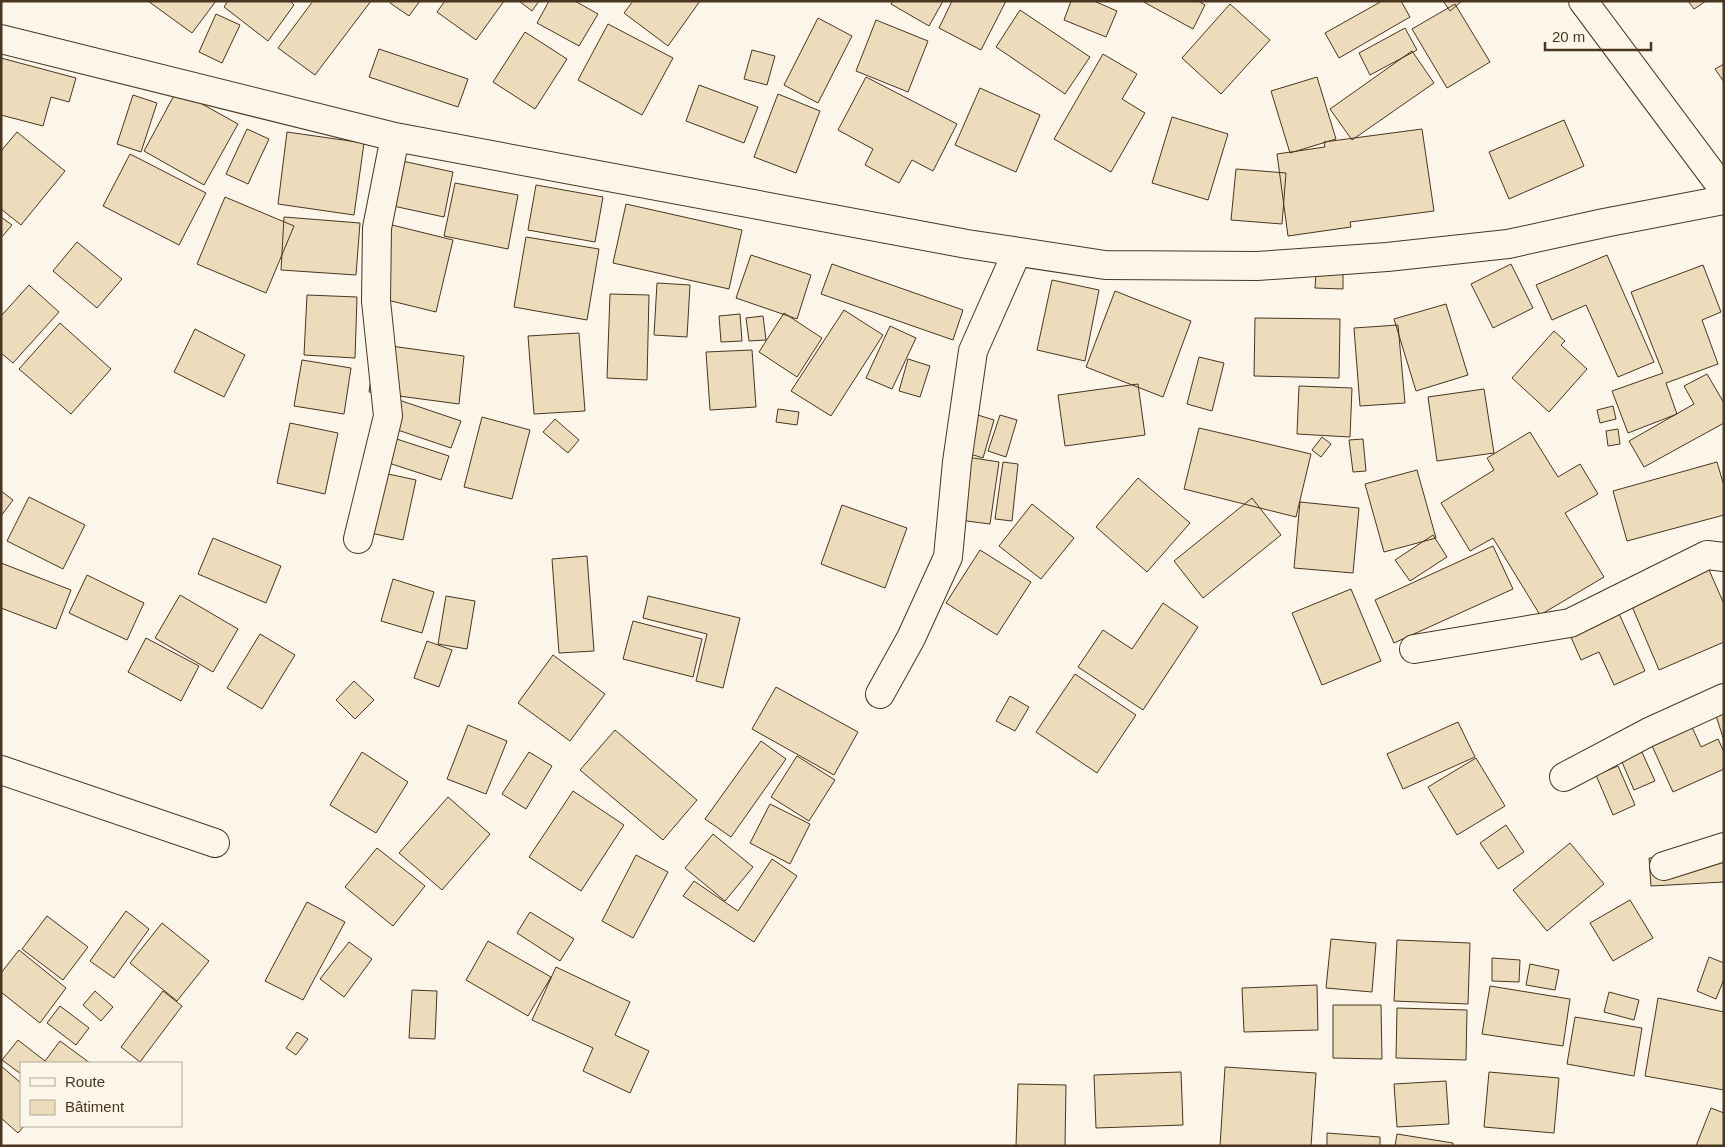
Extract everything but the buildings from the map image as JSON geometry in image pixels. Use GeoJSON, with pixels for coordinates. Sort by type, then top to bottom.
{"type":"FeatureCollection","features":[{"type":"Feature","properties":{"kind":"main road"},"geometry":{"type":"LineString","coordinates":[[1583,1],[1724,190]]}},
{"type":"Feature","properties":{"kind":"main road"},"geometry":{"type":"LineString","coordinates":[[1,39],[395,136],[958,242],[1105,265],[1257,266],[1387,257],[1508,244],[1724,200]]}},
{"type":"Feature","properties":{"kind":"main road"},"geometry":{"type":"LineString","coordinates":[[358,539],[388,416],[376,301],[377,228],[395,136]]}},
{"type":"Feature","properties":{"kind":"main road"},"geometry":{"type":"LineString","coordinates":[[880,694],[910,638],[948,557],[957,462],[973,351],[1017,252]]}},
{"type":"Feature","properties":{"kind":"main road"},"geometry":{"type":"LineString","coordinates":[[1414,649],[1570,623],[1707,555],[1724,557]]}},
{"type":"Feature","properties":{"kind":"main road"},"geometry":{"type":"LineString","coordinates":[[1564,777],[1649,732],[1724,698]]}},
{"type":"Feature","properties":{"kind":"main road"},"geometry":{"type":"LineString","coordinates":[[1,770],[215,843]]}},
{"type":"Feature","properties":{"kind":"main road"},"geometry":{"type":"LineString","coordinates":[[1664,866],[1724,848]]}}]}
